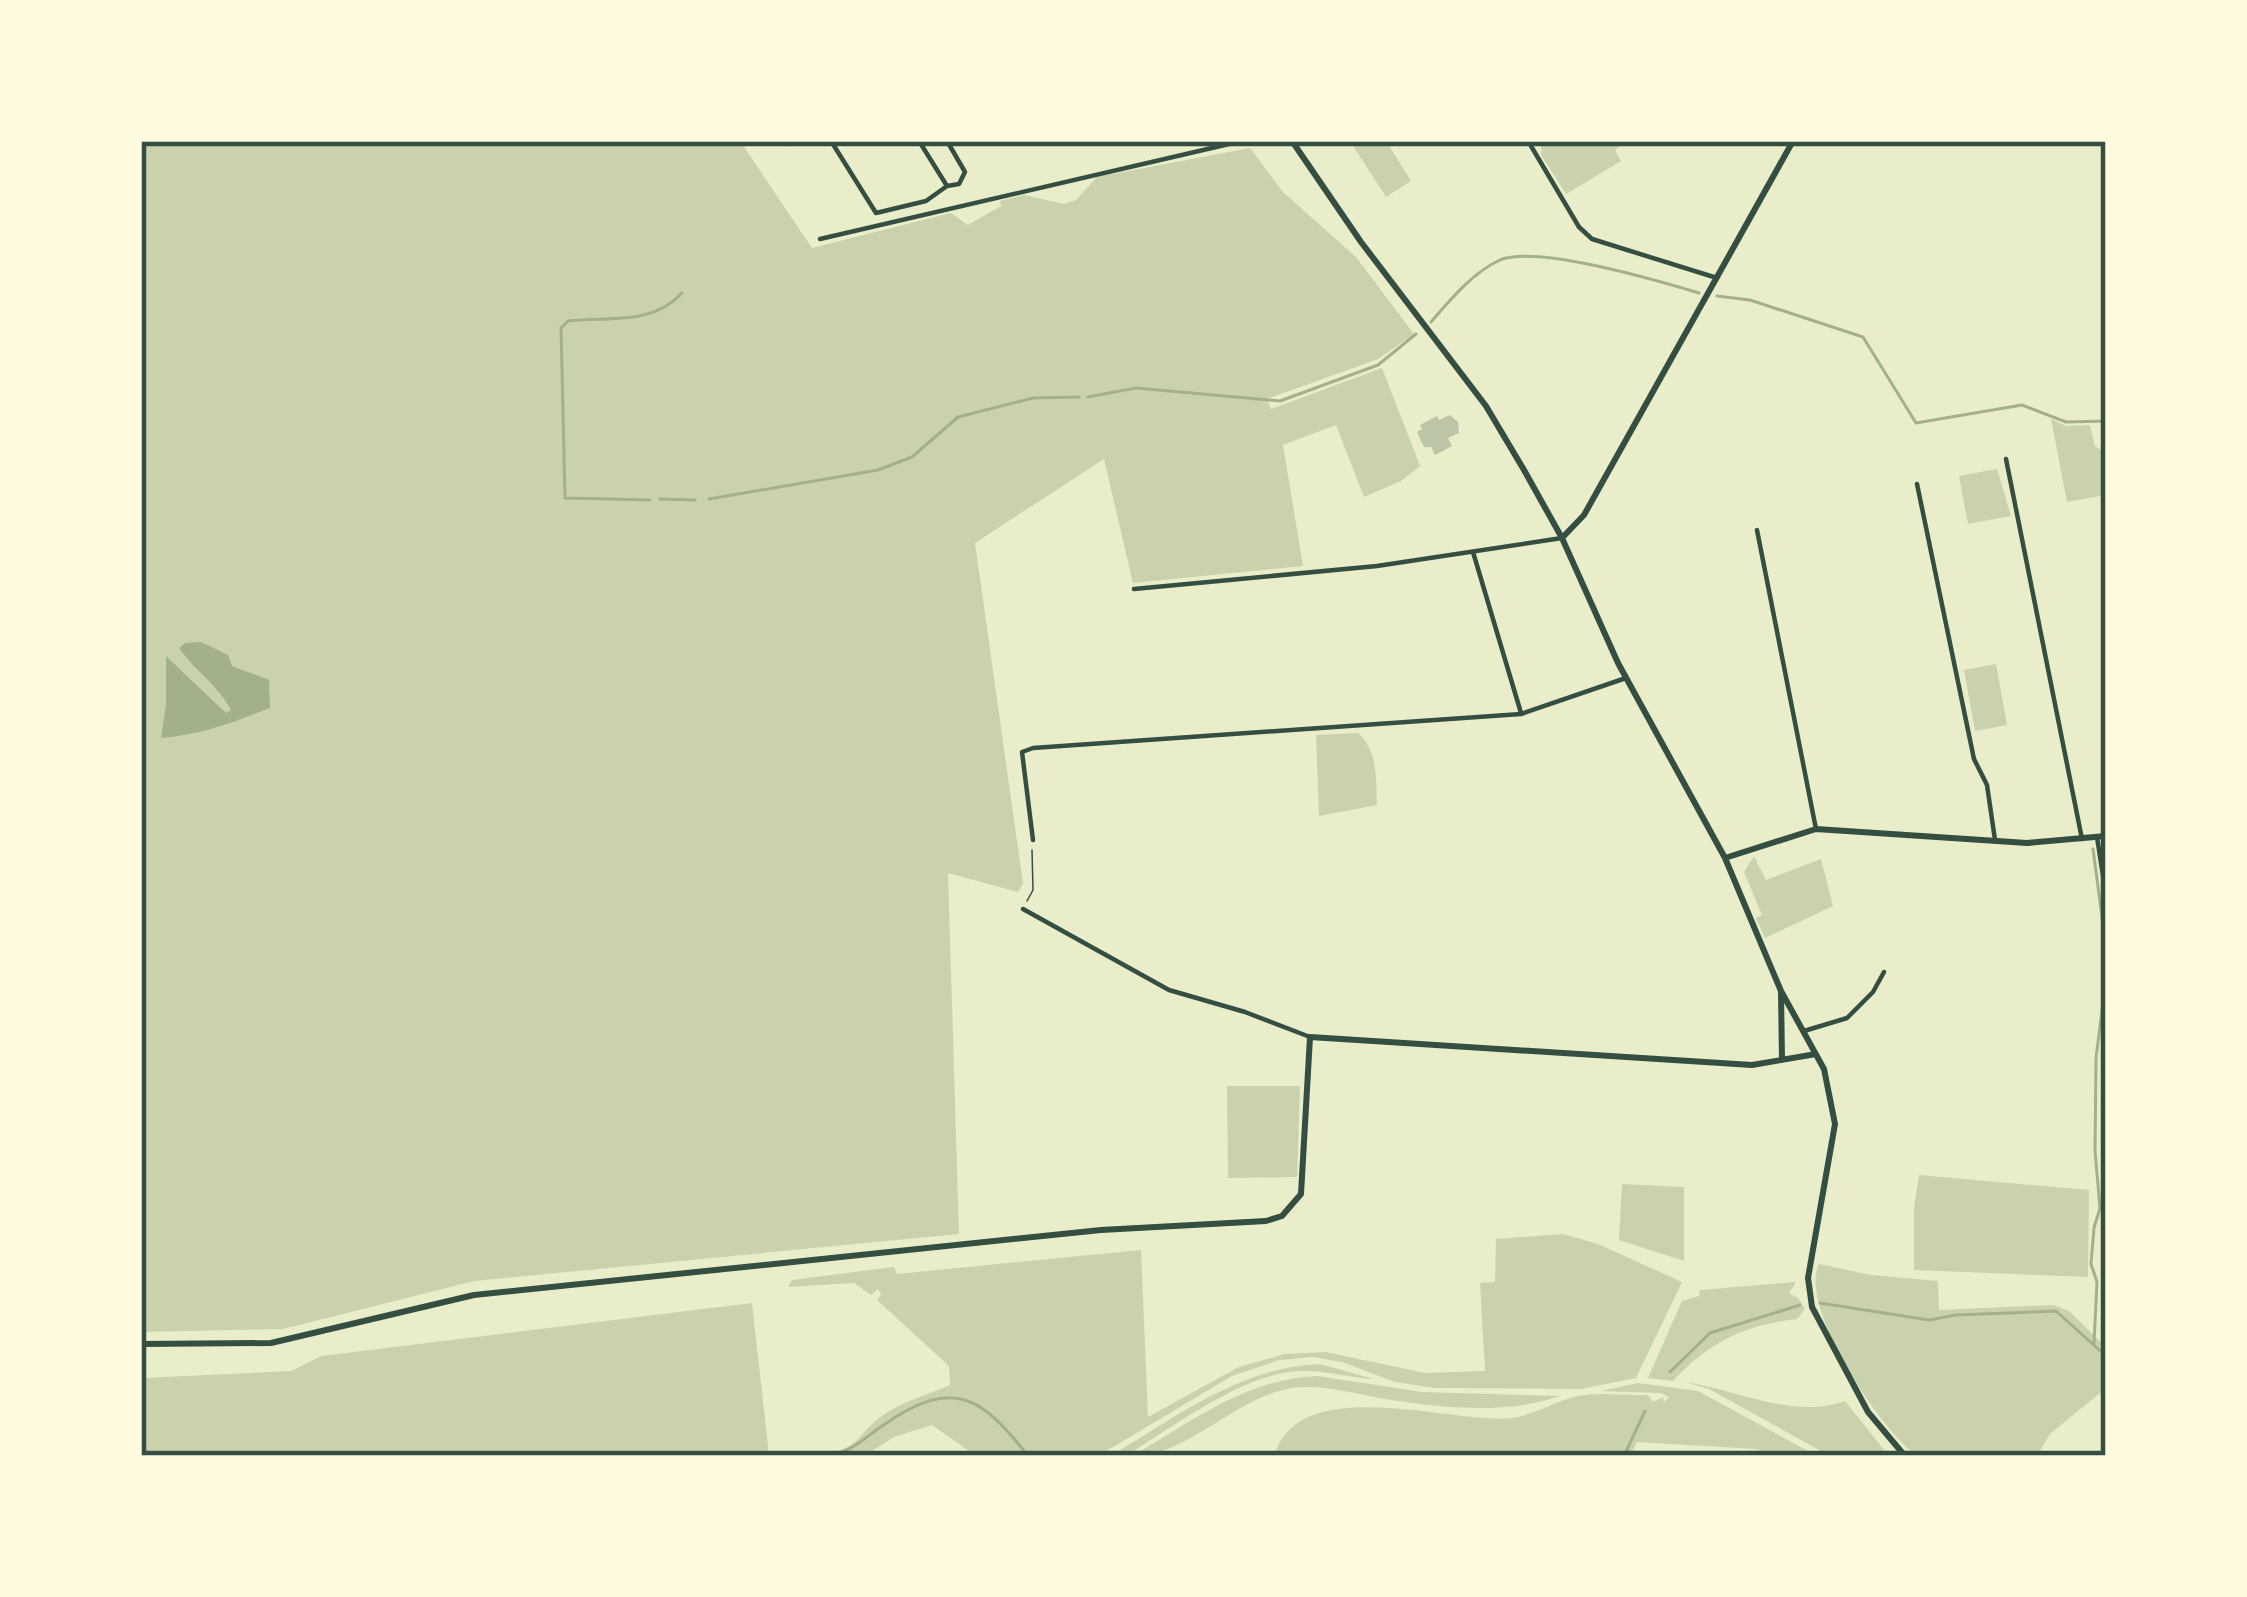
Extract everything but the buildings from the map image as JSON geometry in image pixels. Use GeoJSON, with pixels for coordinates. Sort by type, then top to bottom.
{"type":"FeatureCollection","features":[{"type":"Feature","properties":{"kind":"street"},"geometry":{"type":"LineString","coordinates":[[831,141],[875,214],[926,201],[947,186],[959,184],[965,172],[947,141]]}},
{"type":"Feature","properties":{"kind":"street"},"geometry":{"type":"LineString","coordinates":[[919,141],[947,186]]}},
{"type":"Feature","properties":{"kind":"street"},"geometry":{"type":"LineString","coordinates":[[820,239],[1242,141]]}},
{"type":"Feature","properties":{"kind":"street"},"geometry":{"type":"LineString","coordinates":[[1292,141],[1369,253],[1493,416],[1562,538],[1625,678],[1725,858],[1781,991],[1830,1086],[1835,1124],[1808,1278],[1812,1307],[1868,1412],[1905,1456]]}},
{"type":"Feature","properties":{"kind":"street"},"geometry":{"type":"LineString","coordinates":[[1134,589],[1378,566],[1562,538],[1584,514],[1793,141]]}},
{"type":"Feature","properties":{"kind":"street"},"geometry":{"type":"LineString","coordinates":[[1531,146],[1584,234],[1609,247],[1717,278]]}},
{"type":"Feature","properties":{"kind":"street"},"geometry":{"type":"LineString","coordinates":[[2006,459],[2082,839]]}},
{"type":"Feature","properties":{"kind":"street"},"geometry":{"type":"LineString","coordinates":[[1917,484],[1974,759],[1987,785],[1995,840]]}},
{"type":"Feature","properties":{"kind":"street"},"geometry":{"type":"LineString","coordinates":[[1757,530],[1816,830]]}},
{"type":"Feature","properties":{"kind":"street"},"geometry":{"type":"LineString","coordinates":[[1473,552],[1521,714]]}},
{"type":"Feature","properties":{"kind":"street"},"geometry":{"type":"LineString","coordinates":[[1033,840],[1022,752],[1033,748],[1521,714],[1625,678]]}},
{"type":"Feature","properties":{"kind":"street"},"geometry":{"type":"LineString","coordinates":[[1725,858],[1816,830],[2042,844],[2102,837],[2106,895]]}},
{"type":"Feature","properties":{"kind":"street"},"geometry":{"type":"LineString","coordinates":[[1023,909],[1169,990],[1310,1037],[1752,1065],[1816,1054]]}},
{"type":"Feature","properties":{"kind":"street"},"geometry":{"type":"LineString","coordinates":[[1804,1031],[1847,1018],[1873,992],[1884,972]]}},
{"type":"Feature","properties":{"kind":"street"},"geometry":{"type":"LineString","coordinates":[[1781,991],[1781,1060]]}},
{"type":"Feature","properties":{"kind":"street"},"geometry":{"type":"LineString","coordinates":[[141,1344],[271,1343],[474,1295],[1078,1232],[1266,1221],[1282,1216],[1301,1194],[1310,1037]]}},
{"type":"Feature","properties":{"kind":"path"},"geometry":{"type":"LineString","coordinates":[[1023,909],[1033,890],[1033,840]]}},
{"type":"Feature","properties":{"kind":"shaded area"},"geometry":{"type":"Polygon","coordinates":[[[141,141],[740,141],[812,248],[951,213],[968,225],[1001,206],[1000,201],[1024,195],[1064,204],[1076,200],[1097,177],[1250,148],[1283,192],[1356,257],[1414,334],[1378,359],[1267,399],[1271,409],[1382,368],[1420,466],[1401,481],[1364,497],[1336,425],[1283,445],[1303,566],[1133,583],[1104,459],[975,543],[1023,884],[1018,892],[948,873],[959,1234],[474,1281],[283,1329],[141,1332],[141,141]]]}},
{"type":"Feature","properties":{"kind":"shaded area"},"geometry":{"type":"Polygon","coordinates":[[[1350,141],[1386,141],[1411,181],[1386,197],[1350,141]]]}},
{"type":"Feature","properties":{"kind":"shaded area"},"geometry":{"type":"Polygon","coordinates":[[[1542,141],[1627,141],[1615,150],[1621,161],[1566,194],[1541,155],[1542,141]]]}},
{"type":"Feature","properties":{"kind":"shaded area"},"geometry":{"type":"Polygon","coordinates":[[[2051,419],[2066,426],[2090,425],[2095,446],[2105,453],[2106,495],[2067,502],[2051,419]]]}},
{"type":"Feature","properties":{"kind":"shaded area"},"geometry":{"type":"Polygon","coordinates":[[[1997,469],[2011,516],[1968,524],[1959,476],[1997,469]]]}},
{"type":"Feature","properties":{"kind":"shaded area"},"geometry":{"type":"Polygon","coordinates":[[[201,642],[228,655],[232,666],[269,680],[270,708],[203,731],[161,738],[166,656],[226,713],[231,710],[179,648],[201,642]]]}},
{"type":"Feature","properties":{"kind":"shaded area"},"geometry":{"type":"Polygon","coordinates":[[[1996,664],[2007,725],[1975,731],[1964,670],[1996,664]]]}},
{"type":"Feature","properties":{"kind":"shaded area"},"geometry":{"type":"Polygon","coordinates":[[[1358,733],[1373,757],[1377,805],[1319,816],[1316,735],[1358,733]]]}},
{"type":"Feature","properties":{"kind":"shaded area"},"geometry":{"type":"Polygon","coordinates":[[[1754,856],[1766,880],[1821,859],[1833,906],[1765,938],[1756,918],[1762,915],[1744,872],[1754,856]]]}},
{"type":"Feature","properties":{"kind":"shaded area"},"geometry":{"type":"Polygon","coordinates":[[[1227,1086],[1300,1086],[1297,1177],[1228,1178],[1227,1086]]]}},
{"type":"Feature","properties":{"kind":"shaded area"},"geometry":{"type":"Polygon","coordinates":[[[1919,1175],[2089,1190],[2088,1277],[1914,1270],[1919,1175]]]}},
{"type":"Feature","properties":{"kind":"shaded area"},"geometry":{"type":"Polygon","coordinates":[[[1622,1184],[1684,1187],[1684,1261],[1619,1240],[1622,1184]]]}},
{"type":"Feature","properties":{"kind":"shaded area"},"geometry":{"type":"Polygon","coordinates":[[[1563,1234],[1598,1244],[1682,1282],[1636,1378],[1581,1389],[1435,1388],[1395,1382],[1342,1362],[1313,1357],[1279,1360],[1232,1376],[1098,1456],[976,1456],[932,1425],[894,1437],[864,1456],[816,1456],[844,1449],[888,1412],[950,1385],[949,1366],[877,1300],[878,1289],[871,1295],[854,1283],[788,1287],[792,1280],[894,1267],[897,1274],[1141,1250],[1148,1417],[1239,1367],[1285,1354],[1326,1352],[1425,1373],[1485,1371],[1480,1283],[1495,1282],[1496,1239],[1563,1234]]]}},
{"type":"Feature","properties":{"kind":"shaded area"},"geometry":{"type":"Polygon","coordinates":[[[1819,1264],[1938,1281],[1939,1310],[2053,1305],[2069,1311],[2106,1347],[2106,1388],[2050,1434],[2037,1456],[1917,1456],[1864,1395],[1831,1337],[1820,1308],[1819,1264]]]}},
{"type":"Feature","properties":{"kind":"shaded area"},"geometry":{"type":"Polygon","coordinates":[[[1796,1282],[1789,1293],[1805,1309],[1797,1319],[1729,1338],[1673,1381],[1648,1378],[1682,1301],[1699,1296],[1700,1290],[1796,1282]]]}},
{"type":"Feature","properties":{"kind":"shaded area"},"geometry":{"type":"Polygon","coordinates":[[[752,1303],[769,1455],[775,1456],[141,1456],[141,1378],[291,1371],[321,1356],[752,1303]]]}},
{"type":"Feature","properties":{"kind":"shaded area"},"geometry":{"type":"Polygon","coordinates":[[[1320,1364],[1374,1379],[1310,1371],[1279,1374],[1210,1403],[1125,1456],[1110,1456],[1236,1384],[1291,1367],[1320,1364]]]}},
{"type":"Feature","properties":{"kind":"shaded area"},"geometry":{"type":"Polygon","coordinates":[[[1317,1376],[1422,1392],[1560,1396],[1517,1406],[1473,1408],[1327,1388],[1292,1388],[1251,1402],[1173,1447],[1133,1456],[1244,1393],[1317,1376]]]}},
{"type":"Feature","properties":{"kind":"shaded area"},"geometry":{"type":"Polygon","coordinates":[[[1685,1382],[1785,1405],[1825,1406],[1845,1401],[1889,1456],[1830,1456],[1709,1389],[1685,1382]]]}},
{"type":"Feature","properties":{"kind":"shaded area"},"geometry":{"type":"Polygon","coordinates":[[[1638,1383],[1698,1391],[1817,1456],[1769,1456],[1756,1449],[1637,1442],[1630,1456],[1274,1456],[1289,1430],[1313,1415],[1344,1408],[1512,1418],[1583,1395],[1648,1395],[1653,1402],[1669,1397],[1661,1393],[1601,1391],[1638,1383]]]}},
{"type":"Feature","properties":{"kind":"waterway"},"geometry":{"type":"LineString","coordinates":[[1431,322],[1480,272],[1500,260],[1518,257],[1598,266],[1699,293]]}},
{"type":"Feature","properties":{"kind":"waterway"},"geometry":{"type":"LineString","coordinates":[[650,500],[565,498],[561,328],[568,321],[629,318],[657,311],[682,293]]}},
{"type":"Feature","properties":{"kind":"waterway"},"geometry":{"type":"LineString","coordinates":[[1717,296],[1750,300],[1863,337],[1916,423],[2022,405],[2066,422],[2106,421]]}},
{"type":"Feature","properties":{"kind":"waterway"},"geometry":{"type":"LineString","coordinates":[[1088,397],[1136,388],[1280,401],[1378,365],[1416,334]]}},
{"type":"Feature","properties":{"kind":"waterway"},"geometry":{"type":"LineString","coordinates":[[709,499],[878,470],[912,457],[958,417],[1033,398],[1079,397]]}},
{"type":"Feature","properties":{"kind":"waterway"},"geometry":{"type":"LineString","coordinates":[[660,499],[695,500]]}},
{"type":"Feature","properties":{"kind":"waterway"},"geometry":{"type":"LineString","coordinates":[[2093,849],[2106,947]]}},
{"type":"Feature","properties":{"kind":"waterway"},"geometry":{"type":"LineString","coordinates":[[2094,1343],[2097,1282],[2091,1264],[2100,1208],[2096,1058],[2106,979]]}},
{"type":"Feature","properties":{"kind":"waterway"},"geometry":{"type":"LineString","coordinates":[[1820,1303],[1929,1320],[2056,1311],[2106,1356]]}},
{"type":"Feature","properties":{"kind":"waterway"},"geometry":{"type":"LineString","coordinates":[[1670,1372],[1710,1333],[1800,1305]]}},
{"type":"Feature","properties":{"kind":"waterway"},"geometry":{"type":"LineString","coordinates":[[828,1456],[852,1447],[909,1409],[949,1398],[981,1408],[1028,1456]]}},
{"type":"Feature","properties":{"kind":"waterway"},"geometry":{"type":"LineString","coordinates":[[1624,1456],[1645,1411]]}}]}
